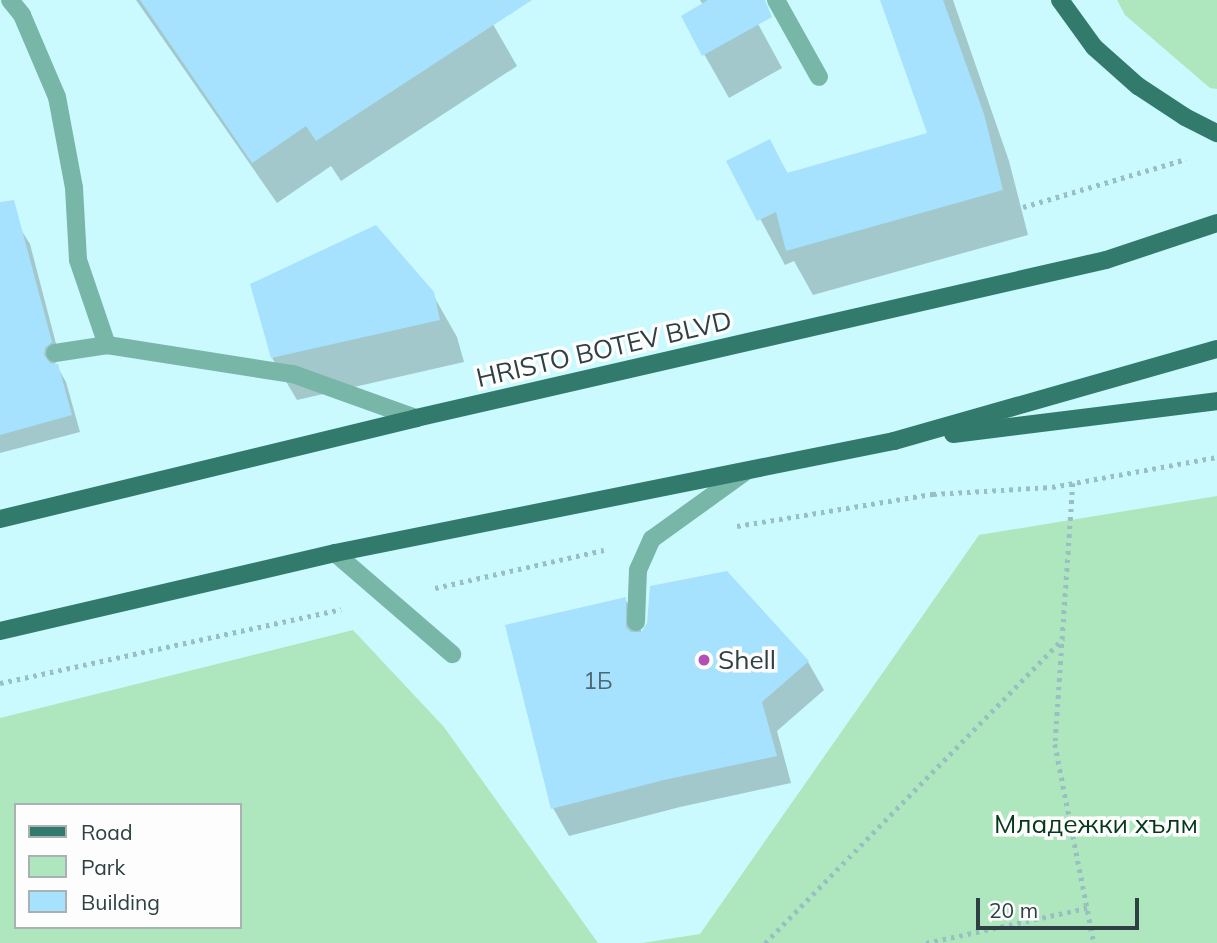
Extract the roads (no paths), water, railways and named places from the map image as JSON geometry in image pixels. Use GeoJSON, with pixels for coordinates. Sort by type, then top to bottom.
{"type":"FeatureCollection","features":[{"type":"Feature","properties":{"kind":"main road"},"geometry":{"type":"LineString","coordinates":[[1060,0],[1094,47],[1138,86],[1185,117],[1217,133]]}},
{"type":"Feature","properties":{"kind":"main road","name":"HRISTO BOTEV BLVD"},"geometry":{"type":"LineString","coordinates":[[0,519],[416,418],[1106,260],[1217,223]]}},
{"type":"Feature","properties":{"kind":"main road"},"geometry":{"type":"LineString","coordinates":[[0,631],[335,554],[894,441],[1217,349]]}},
{"type":"Feature","properties":{"kind":"main road"},"geometry":{"type":"LineString","coordinates":[[894,441],[1217,401]]}},
{"type":"Feature","properties":{"kind":"lane"},"geometry":{"type":"LineString","coordinates":[[10,0],[22,15],[57,97],[74,188],[78,260],[107,345]]}},
{"type":"Feature","properties":{"kind":"lane"},"geometry":{"type":"LineString","coordinates":[[776,0],[819,77]]}},
{"type":"Feature","properties":{"kind":"lane"},"geometry":{"type":"LineString","coordinates":[[55,353],[107,345],[293,374],[416,418]]}},
{"type":"Feature","properties":{"kind":"lane"},"geometry":{"type":"LineString","coordinates":[[636,622],[638,570],[652,539],[746,472]]}},
{"type":"Feature","properties":{"kind":"lane"},"geometry":{"type":"LineString","coordinates":[[335,554],[452,654]]}},
{"type":"Feature","properties":{"kind":"place","name":"Shell"},"geometry":{"type":"Point","coordinates":[704,660]}},
{"type":"Feature","properties":{"kind":"park label","name":"Младежки хълм"},"geometry":{"type":"Point","coordinates":[1096,824]}}]}
